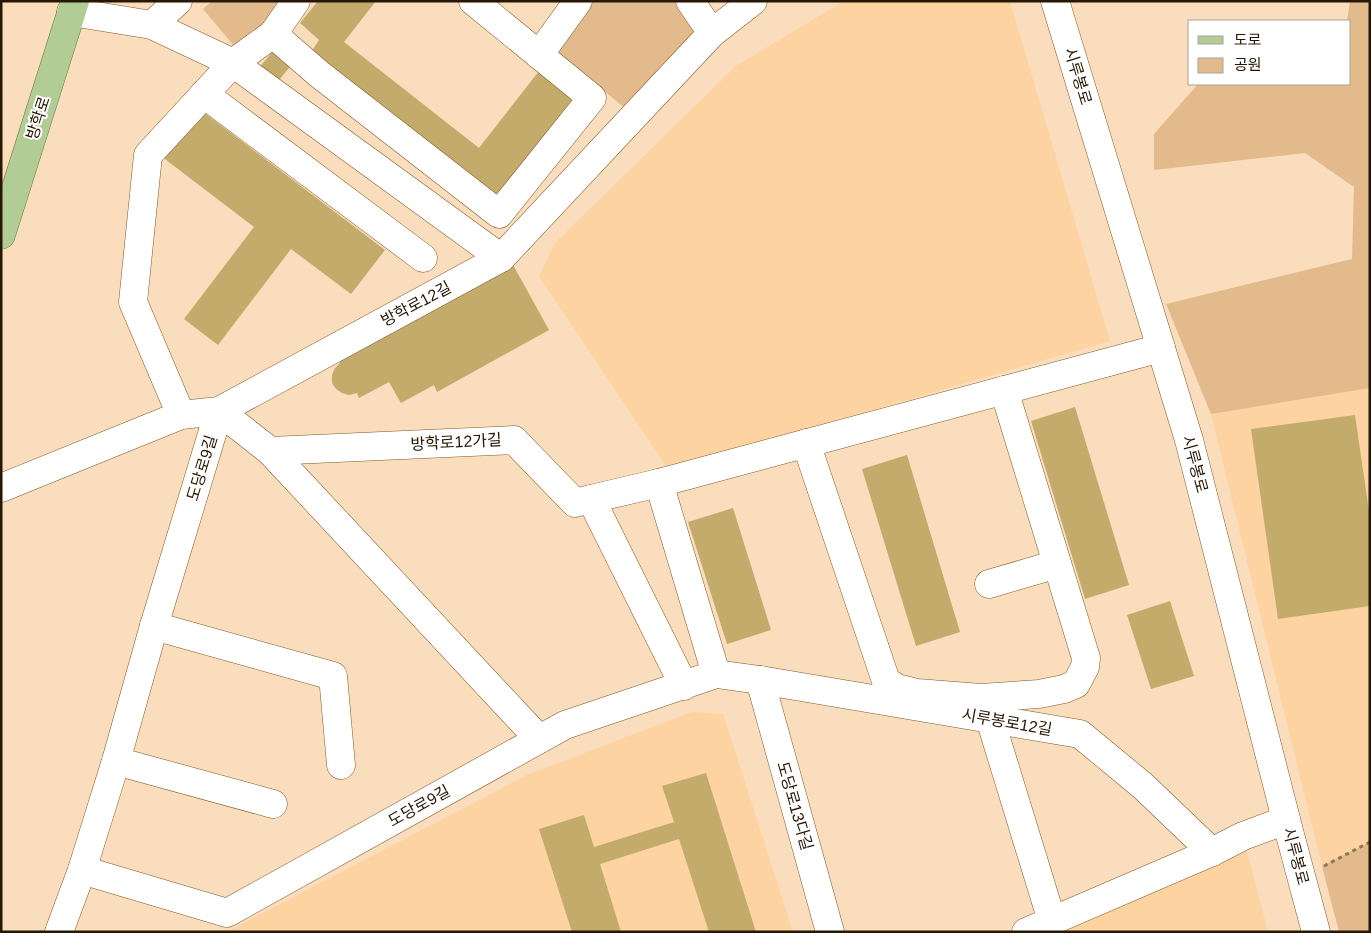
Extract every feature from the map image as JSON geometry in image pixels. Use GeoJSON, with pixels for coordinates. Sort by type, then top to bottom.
{"type":"FeatureCollection","features":[{"type":"Feature","properties":{"kind":"main road","name":"방학로"},"geometry":{"type":"LineString","coordinates":[[1,235],[73,7]]}},
{"type":"Feature","properties":{"kind":"street"},"geometry":{"type":"LineString","coordinates":[[152,25],[178,1]]}},
{"type":"Feature","properties":{"kind":"street"},"geometry":{"type":"LineString","coordinates":[[181,415],[133,302],[148,155],[233,63],[273,34],[296,1]]}},
{"type":"Feature","properties":{"kind":"street"},"geometry":{"type":"LineString","coordinates":[[273,34],[319,74],[499,214],[592,98],[473,1]]}},
{"type":"Feature","properties":{"kind":"street"},"geometry":{"type":"LineString","coordinates":[[539,55],[578,1]]}},
{"type":"Feature","properties":{"kind":"street"},"geometry":{"type":"LineString","coordinates":[[690,1],[712,33]]}},
{"type":"Feature","properties":{"kind":"street","name":"방학로12길"},"geometry":{"type":"LineString","coordinates":[[1,488],[181,415],[219,411],[501,258],[712,33],[753,1]]}},
{"type":"Feature","properties":{"kind":"street","name":"시루봉로"},"geometry":{"type":"LineString","coordinates":[[1055,1],[1189,440],[1316,932]]}},
{"type":"Feature","properties":{"kind":"street"},"geometry":{"type":"LineString","coordinates":[[73,7],[152,25],[233,63],[501,258]]}},
{"type":"Feature","properties":{"kind":"street"},"geometry":{"type":"LineString","coordinates":[[204,94],[422,258]]}},
{"type":"Feature","properties":{"kind":"street"},"geometry":{"type":"LineString","coordinates":[[684,686],[591,499],[659,483],[1161,348]]}},
{"type":"Feature","properties":{"kind":"street"},"geometry":{"type":"LineString","coordinates":[[806,443],[886,681],[897,688],[917,694],[981,698],[1039,694],[1064,689],[1076,684],[1085,667],[1086,658],[1004,390]]}},
{"type":"Feature","properties":{"kind":"street"},"geometry":{"type":"LineString","coordinates":[[219,411],[270,450],[539,739]]}},
{"type":"Feature","properties":{"kind":"street","name":"도당로9길"},"geometry":{"type":"LineString","coordinates":[[59,932],[82,870],[116,761],[154,626],[219,411]]}},
{"type":"Feature","properties":{"kind":"street","name":"방학로12가길"},"geometry":{"type":"LineString","coordinates":[[270,450],[514,440],[575,503],[591,499]]}},
{"type":"Feature","properties":{"kind":"street"},"geometry":{"type":"LineString","coordinates":[[659,483],[716,674]]}},
{"type":"Feature","properties":{"kind":"street"},"geometry":{"type":"LineString","coordinates":[[989,584],[1057,564]]}},
{"type":"Feature","properties":{"kind":"street"},"geometry":{"type":"LineString","coordinates":[[154,626],[333,676],[341,765]]}},
{"type":"Feature","properties":{"kind":"street","name":"도당로9길"},"geometry":{"type":"LineString","coordinates":[[82,870],[227,913],[565,725],[716,674],[760,680]]}},
{"type":"Feature","properties":{"kind":"street","name":"시루봉로12길"},"geometry":{"type":"LineString","coordinates":[[760,680],[1080,734],[1143,786],[1212,852]]}},
{"type":"Feature","properties":{"kind":"street","name":"도당로13다길"},"geometry":{"type":"LineString","coordinates":[[760,680],[830,932]]}},
{"type":"Feature","properties":{"kind":"street"},"geometry":{"type":"LineString","coordinates":[[990,719],[1052,921]]}},
{"type":"Feature","properties":{"kind":"street"},"geometry":{"type":"LineString","coordinates":[[116,761],[273,804]]}},
{"type":"Feature","properties":{"kind":"street"},"geometry":{"type":"LineString","coordinates":[[1026,932],[1212,852],[1243,836],[1286,820]]}},
{"type":"Feature","properties":{"kind":"path"},"geometry":{"type":"LineString","coordinates":[[1302,877],[1370,842]]}},
{"type":"Feature","properties":{"kind":"shaded area"},"geometry":{"type":"Polygon","coordinates":[[[844,1],[1010,1],[1110,341],[668,469],[539,276],[555,243],[736,66],[844,1]]]}},
{"type":"Feature","properties":{"kind":"shaded area"},"geometry":{"type":"Polygon","coordinates":[[[1370,385],[1370,842],[1322,866],[1211,414],[1370,385]]]}},
{"type":"Feature","properties":{"kind":"shaded area"},"geometry":{"type":"Polygon","coordinates":[[[692,712],[723,714],[793,932],[227,932],[529,774],[692,712]]]}},
{"type":"Feature","properties":{"kind":"shaded area"},"geometry":{"type":"Polygon","coordinates":[[[1243,836],[1268,932],[1021,932],[1243,836]]]}},
{"type":"Feature","properties":{"kind":"green space"},"geometry":{"type":"Polygon","coordinates":[[[212,1],[282,1],[267,25],[234,46],[203,9],[212,1]]]}},
{"type":"Feature","properties":{"kind":"green space"},"geometry":{"type":"Polygon","coordinates":[[[591,1],[678,1],[697,30],[626,109],[556,51],[591,1]]]}},
{"type":"Feature","properties":{"kind":"green space"},"geometry":{"type":"Polygon","coordinates":[[[1350,1],[1370,1],[1370,388],[1211,414],[1166,304],[1352,259],[1354,187],[1305,153],[1154,170],[1154,134],[1197,85],[1351,85],[1351,20],[1347,20],[1350,1]]]}},
{"type":"Feature","properties":{"kind":"green space"},"geometry":{"type":"Polygon","coordinates":[[[1370,842],[1370,932],[1339,932],[1322,866],[1370,842]]]}},
{"type":"Feature","properties":{"kind":"building"},"geometry":{"type":"Polygon","coordinates":[[[318,1],[376,1],[344,42],[479,148],[539,71],[577,103],[496,199],[310,54],[319,40],[300,23],[318,1]]]}},
{"type":"Feature","properties":{"kind":"building"},"geometry":{"type":"Polygon","coordinates":[[[274,50],[292,64],[276,84],[258,69],[274,50]]]}},
{"type":"Feature","properties":{"kind":"building"},"geometry":{"type":"Polygon","coordinates":[[[198,108],[385,250],[351,294],[291,249],[218,345],[184,319],[254,227],[161,156],[198,108]]]}},
{"type":"Feature","properties":{"kind":"building"},"geometry":{"type":"Polygon","coordinates":[[[512,263],[549,330],[437,392],[434,385],[401,403],[389,382],[359,398],[357,393],[349,395],[336,389],[332,383],[332,375],[340,363],[338,359],[512,263]]]}},
{"type":"Feature","properties":{"kind":"building"},"geometry":{"type":"Polygon","coordinates":[[[1075,407],[1129,585],[1085,599],[1031,421],[1075,407]]]}},
{"type":"Feature","properties":{"kind":"building"},"geometry":{"type":"Polygon","coordinates":[[[1355,415],[1370,518],[1370,606],[1278,619],[1251,429],[1355,415]]]}},
{"type":"Feature","properties":{"kind":"building"},"geometry":{"type":"Polygon","coordinates":[[[907,455],[960,632],[916,646],[862,469],[907,455]]]}},
{"type":"Feature","properties":{"kind":"building"},"geometry":{"type":"Polygon","coordinates":[[[733,508],[771,630],[727,644],[688,522],[733,508]]]}},
{"type":"Feature","properties":{"kind":"building"},"geometry":{"type":"Polygon","coordinates":[[[1170,601],[1194,676],[1151,689],[1127,615],[1170,601]]]}},
{"type":"Feature","properties":{"kind":"building"},"geometry":{"type":"Polygon","coordinates":[[[706,773],[756,932],[709,932],[679,839],[600,864],[621,932],[572,932],[539,829],[584,815],[594,847],[674,822],[662,786],[706,773]]]}}]}
